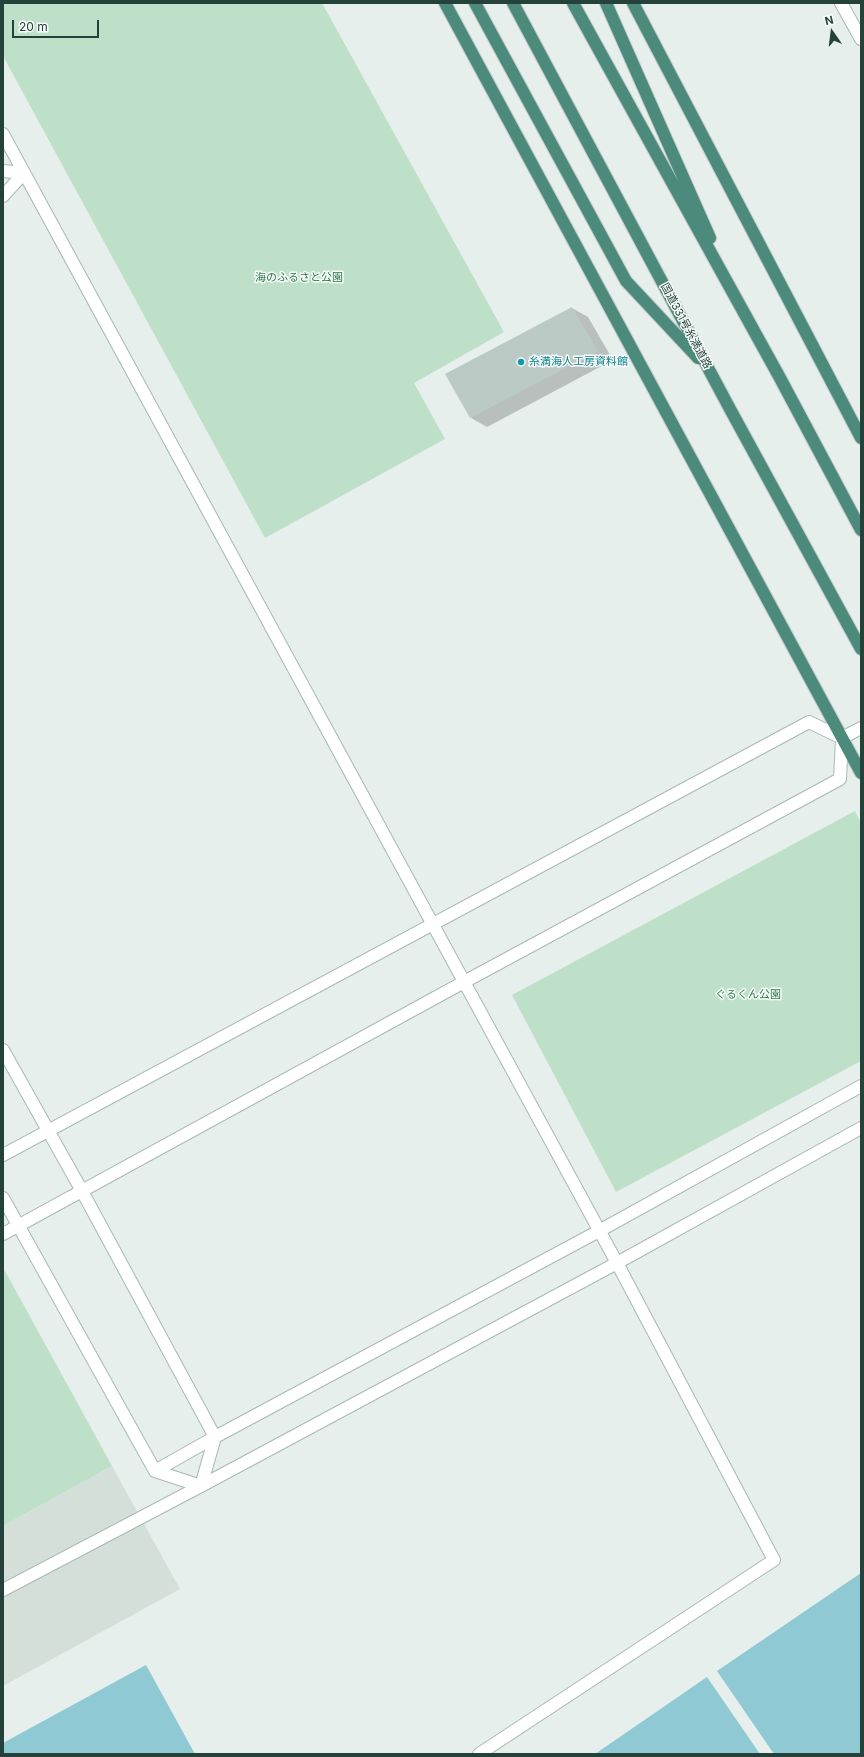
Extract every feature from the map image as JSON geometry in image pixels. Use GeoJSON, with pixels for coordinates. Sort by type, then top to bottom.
{"type":"FeatureCollection","features":[{"type":"Feature","properties":{"kind":"highway"},"geometry":{"type":"LineString","coordinates":[[445,3],[861,773]]}},
{"type":"Feature","properties":{"kind":"highway"},"geometry":{"type":"LineString","coordinates":[[476,3],[626,281],[710,370]]}},
{"type":"Feature","properties":{"kind":"highway","name":"国道331号糸満道路"},"geometry":{"type":"LineString","coordinates":[[513,3],[861,649]]}},
{"type":"Feature","properties":{"kind":"highway"},"geometry":{"type":"LineString","coordinates":[[572,3],[742,310],[861,530]]}},
{"type":"Feature","properties":{"kind":"highway"},"geometry":{"type":"LineString","coordinates":[[606,3],[742,310]]}},
{"type":"Feature","properties":{"kind":"highway"},"geometry":{"type":"LineString","coordinates":[[633,3],[861,438]]}},
{"type":"Feature","properties":{"kind":"street"},"geometry":{"type":"LineString","coordinates":[[841,3],[861,39]]}},
{"type":"Feature","properties":{"kind":"street"},"geometry":{"type":"LineString","coordinates":[[3,134],[617,1263],[774,1560],[479,1754]]}},
{"type":"Feature","properties":{"kind":"street"},"geometry":{"type":"LineString","coordinates":[[3,172],[24,173]]}},
{"type":"Feature","properties":{"kind":"street"},"geometry":{"type":"LineString","coordinates":[[3,196],[24,173]]}},
{"type":"Feature","properties":{"kind":"street"},"geometry":{"type":"LineString","coordinates":[[3,1155],[809,722],[842,738]]}},
{"type":"Feature","properties":{"kind":"street"},"geometry":{"type":"LineString","coordinates":[[842,738],[861,728]]}},
{"type":"Feature","properties":{"kind":"street"},"geometry":{"type":"LineString","coordinates":[[3,1234],[464,982],[840,779],[842,738]]}},
{"type":"Feature","properties":{"kind":"street"},"geometry":{"type":"LineString","coordinates":[[3,1050],[47,1131],[82,1191],[215,1437],[201,1486]]}},
{"type":"Feature","properties":{"kind":"street"},"geometry":{"type":"LineString","coordinates":[[155,1471],[215,1437],[599,1231],[861,1086]]}},
{"type":"Feature","properties":{"kind":"street"},"geometry":{"type":"LineString","coordinates":[[3,1590],[201,1486],[617,1263],[861,1128]]}},
{"type":"Feature","properties":{"kind":"street"},"geometry":{"type":"LineString","coordinates":[[3,1198],[155,1471],[201,1486]]}},
{"type":"Feature","properties":{"kind":"shaded area"},"geometry":{"type":"Polygon","coordinates":[[[112,1466],[180,1589],[3,1686],[3,1526],[112,1466]]]}},
{"type":"Feature","properties":{"kind":"green space","name":"海のふるさと公園"},"geometry":{"type":"Polygon","coordinates":[[[3,3],[322,3],[504,332],[414,383],[445,439],[265,538],[3,56],[3,3]]]}},
{"type":"Feature","properties":{"kind":"green space","name":"ぐるくん公園"},"geometry":{"type":"Polygon","coordinates":[[[855,811],[861,823],[861,1061],[616,1192],[512,995],[855,811]]]}},
{"type":"Feature","properties":{"kind":"green space"},"geometry":{"type":"Polygon","coordinates":[[[5,1271],[112,1466],[3,1526],[3,1272],[5,1271]]]}},
{"type":"Feature","properties":{"kind":"water"},"geometry":{"type":"Polygon","coordinates":[[[861,1573],[861,1754],[774,1754],[717,1671],[861,1573]]]}},
{"type":"Feature","properties":{"kind":"water"},"geometry":{"type":"Polygon","coordinates":[[[146,1665],[195,1754],[3,1754],[3,1743],[146,1665]]]}},
{"type":"Feature","properties":{"kind":"water"},"geometry":{"type":"Polygon","coordinates":[[[707,1677],[760,1754],[595,1754],[707,1677]]]}},
{"type":"Feature","properties":{"kind":"building","name":"糸満海人工房資料館"},"geometry":{"type":"Polygon","coordinates":[[[572,307],[598,351],[470,418],[445,374],[572,307]]]}},
{"type":"Feature","properties":{"kind":"place","name":"糸満海人工房資料館"},"geometry":{"type":"Point","coordinates":[521,362]}}]}
